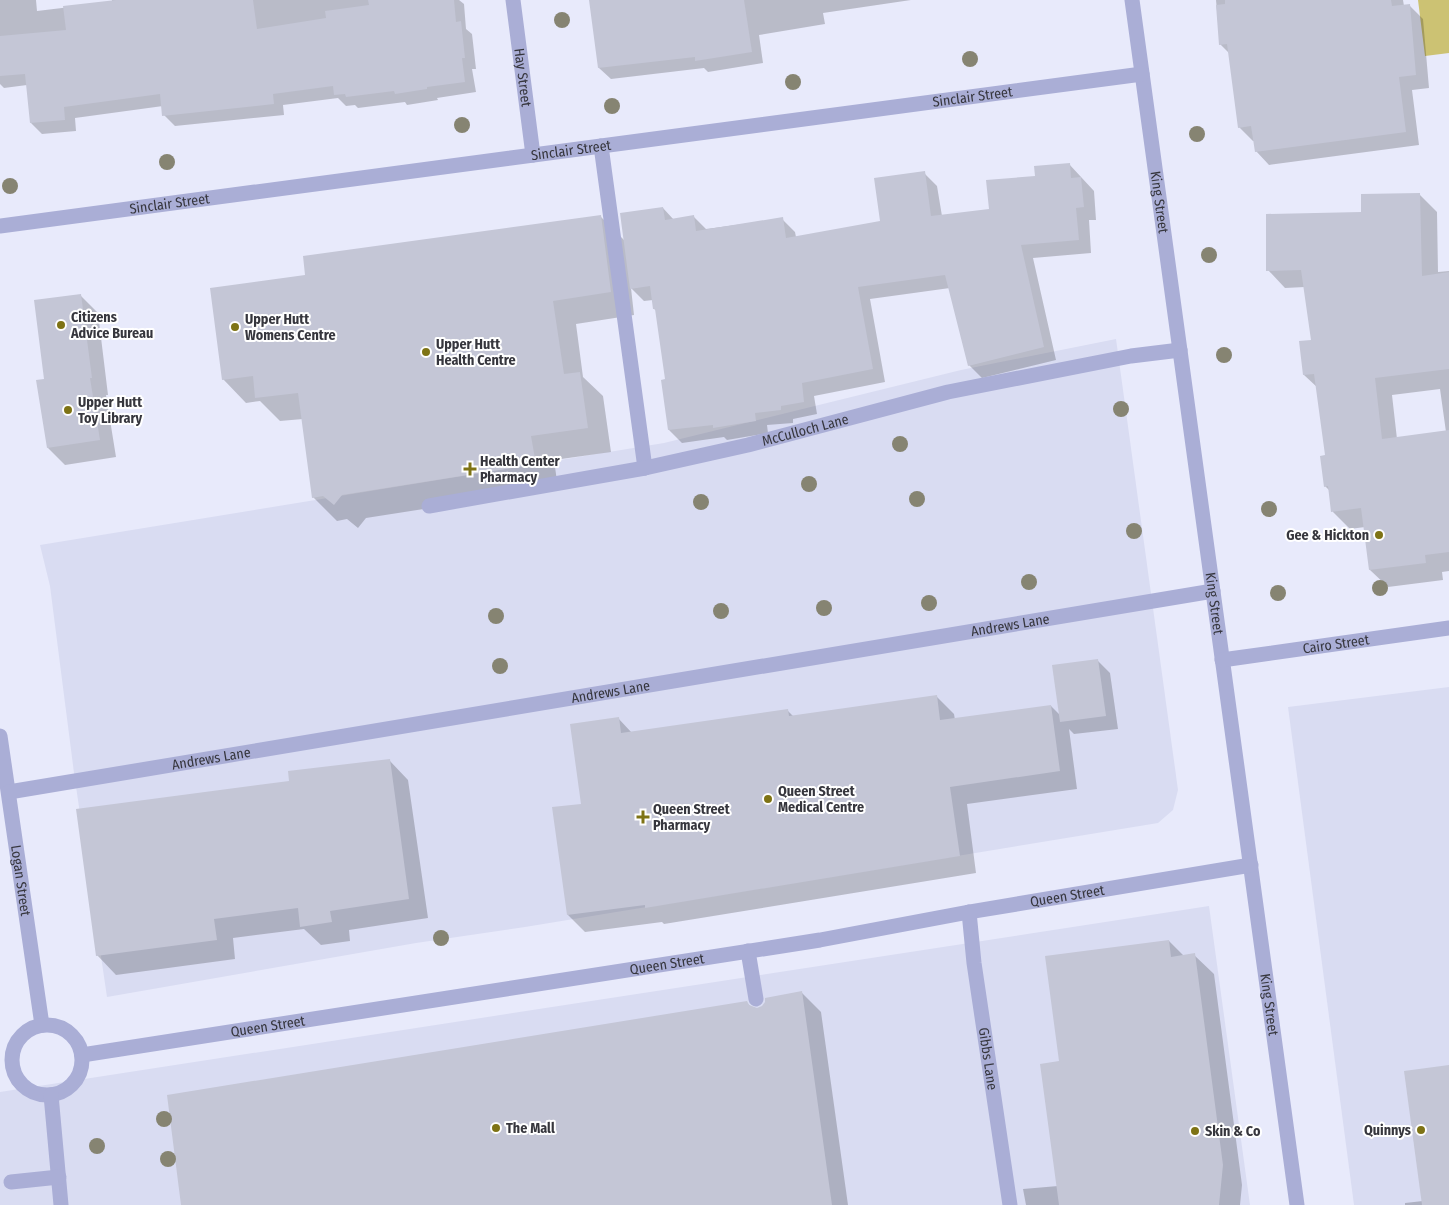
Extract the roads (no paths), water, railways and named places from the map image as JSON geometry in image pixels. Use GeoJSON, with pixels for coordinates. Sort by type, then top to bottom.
{"type":"FeatureCollection","features":[{"type":"Feature","properties":{"kind":"street","name":"Hay Street"},"geometry":{"type":"LineString","coordinates":[[513,0],[533,155]]}},
{"type":"Feature","properties":{"kind":"street","name":"King Street"},"geometry":{"type":"LineString","coordinates":[[1132,0],[1297,1205]]}},
{"type":"Feature","properties":{"kind":"street","name":"Sinclair Street"},"geometry":{"type":"LineString","coordinates":[[0,226],[1142,74]]}},
{"type":"Feature","properties":{"kind":"street"},"geometry":{"type":"LineString","coordinates":[[601,146],[645,468]]}},
{"type":"Feature","properties":{"kind":"street","name":"McCulloch Lane"},"geometry":{"type":"LineString","coordinates":[[429,506],[645,468],[748,445],[948,392],[1092,364],[1180,350]]}},
{"type":"Feature","properties":{"kind":"street","name":"Andrews Lane"},"geometry":{"type":"LineString","coordinates":[[9,792],[1213,591]]}},
{"type":"Feature","properties":{"kind":"street","name":"Cairo Street"},"geometry":{"type":"LineString","coordinates":[[1222,660],[1449,628]]}},
{"type":"Feature","properties":{"kind":"street","name":"Logan Street"},"geometry":{"type":"LineString","coordinates":[[0,736],[42,1025]]}},
{"type":"Feature","properties":{"kind":"street","name":"Queen Street"},"geometry":{"type":"LineString","coordinates":[[82,1056],[820,940],[969,912],[1251,865]]}},
{"type":"Feature","properties":{"kind":"street","name":"Gibbs Lane"},"geometry":{"type":"LineString","coordinates":[[969,912],[1010,1205]]}},
{"type":"Feature","properties":{"kind":"street"},"geometry":{"type":"LineString","coordinates":[[748,951],[756,999]]}},
{"type":"Feature","properties":{"kind":"street"},"geometry":{"type":"LineString","coordinates":[[42,1025],[52,1025],[63,1029],[76,1040],[82,1056],[82,1067],[78,1077],[71,1086],[62,1092],[52,1095],[41,1095],[26,1088],[6,1067],[15,1044],[22,1035],[42,1025]]}},
{"type":"Feature","properties":{"kind":"street"},"geometry":{"type":"LineString","coordinates":[[52,1095],[61,1205]]}},
{"type":"Feature","properties":{"kind":"street"},"geometry":{"type":"LineString","coordinates":[[11,1182],[59,1177]]}},
{"type":"Feature","properties":{"kind":"place","name":"Citizens Advice Bureau"},"geometry":{"type":"Point","coordinates":[61,325]}},
{"type":"Feature","properties":{"kind":"place","name":"Upper Hutt Womens Centre"},"geometry":{"type":"Point","coordinates":[235,327]}},
{"type":"Feature","properties":{"kind":"place","name":"Upper Hutt Health Centre"},"geometry":{"type":"Point","coordinates":[426,352]}},
{"type":"Feature","properties":{"kind":"place","name":"Upper Hutt Toy Library"},"geometry":{"type":"Point","coordinates":[68,410]}},
{"type":"Feature","properties":{"kind":"place","name":"Health Center Pharmacy"},"geometry":{"type":"Point","coordinates":[470,469]}},
{"type":"Feature","properties":{"kind":"place","name":"Gee & Hickton"},"geometry":{"type":"Point","coordinates":[1379,535]}},
{"type":"Feature","properties":{"kind":"place","name":"Queen Street Medical Centre"},"geometry":{"type":"Point","coordinates":[768,799]}},
{"type":"Feature","properties":{"kind":"place","name":"Queen Street Pharmacy"},"geometry":{"type":"Point","coordinates":[643,817]}},
{"type":"Feature","properties":{"kind":"place","name":"The Mall"},"geometry":{"type":"Point","coordinates":[496,1128]}},
{"type":"Feature","properties":{"kind":"place","name":"Quinnys"},"geometry":{"type":"Point","coordinates":[1421,1130]}},
{"type":"Feature","properties":{"kind":"place","name":"Skin & Co"},"geometry":{"type":"Point","coordinates":[1195,1131]}}]}
